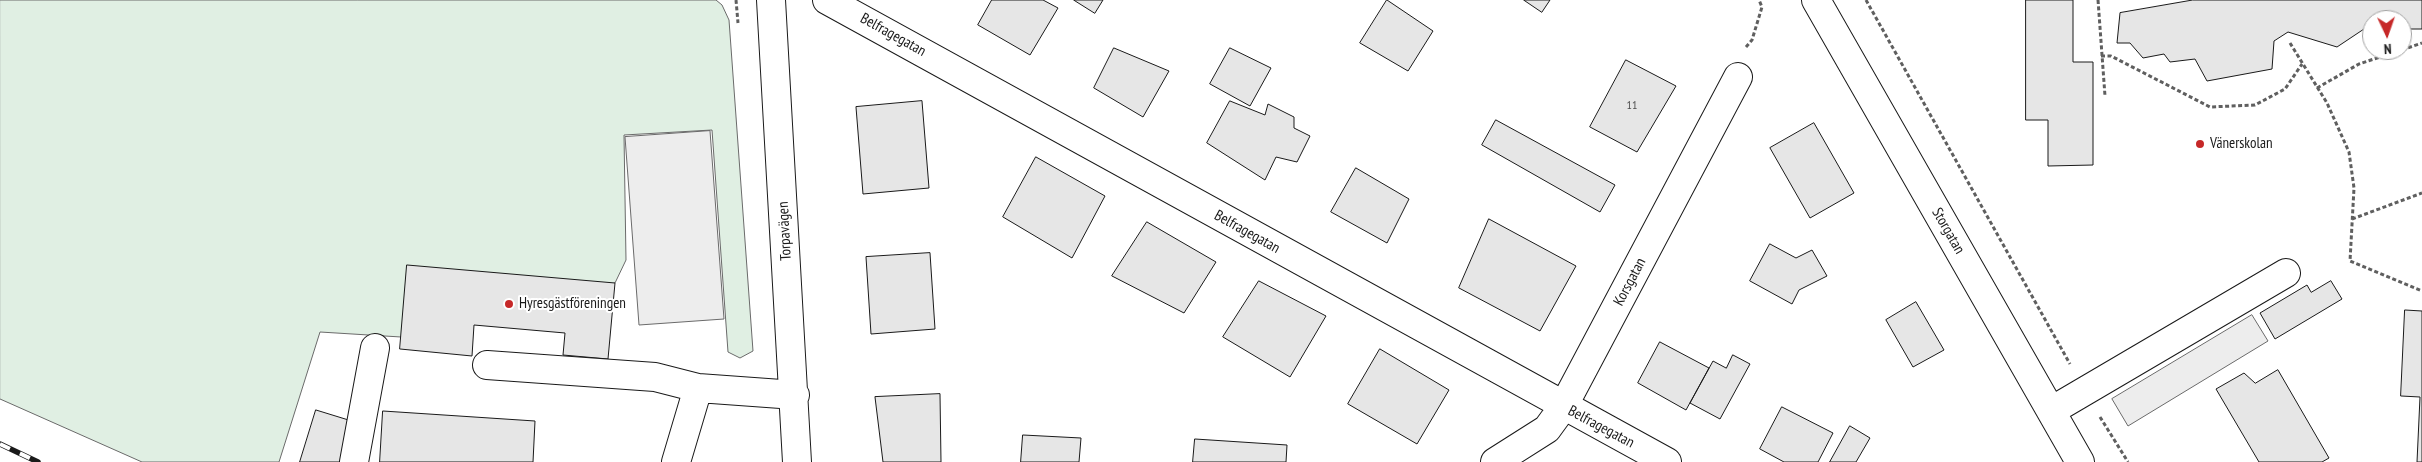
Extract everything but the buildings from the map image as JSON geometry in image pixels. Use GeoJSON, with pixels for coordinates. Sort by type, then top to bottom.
{"type":"FeatureCollection","features":[{"type":"Feature","properties":{"kind":"street","name":"Torpavägen"},"geometry":{"type":"LineString","coordinates":[[771,0],[795,395],[797,462]]}},
{"type":"Feature","properties":{"kind":"street","name":"Belfragegatan"},"geometry":{"type":"LineString","coordinates":[[827,0],[1667,462]]}},
{"type":"Feature","properties":{"kind":"street","name":"Storgatan"},"geometry":{"type":"LineString","coordinates":[[1816,0],[2080,462]]}},
{"type":"Feature","properties":{"kind":"street","name":"Korsgatan"},"geometry":{"type":"LineString","coordinates":[[1495,462],[1547,429],[1563,406],[1738,77]]}},
{"type":"Feature","properties":{"kind":"street"},"geometry":{"type":"LineString","coordinates":[[2050,410],[2286,273]]}},
{"type":"Feature","properties":{"kind":"street"},"geometry":{"type":"LineString","coordinates":[[354,462],[374,348]]}},
{"type":"Feature","properties":{"kind":"street"},"geometry":{"type":"LineString","coordinates":[[487,365],[655,377],[698,388],[795,395]]}},
{"type":"Feature","properties":{"kind":"street"},"geometry":{"type":"LineString","coordinates":[[676,462],[698,388]]}},
{"type":"Feature","properties":{"kind":"path"},"geometry":{"type":"LineString","coordinates":[[1738,77],[1740,53],[1752,40],[1762,7],[1759,0]]}},
{"type":"Feature","properties":{"kind":"path"},"geometry":{"type":"LineString","coordinates":[[1866,0],[2085,391],[2128,462]]}},
{"type":"Feature","properties":{"kind":"path"},"geometry":{"type":"LineString","coordinates":[[2098,0],[2100,56],[2105,96]]}},
{"type":"Feature","properties":{"kind":"path"},"geometry":{"type":"LineString","coordinates":[[2290,43],[2317,88],[2349,152],[2354,188],[2350,262],[2422,291]]}},
{"type":"Feature","properties":{"kind":"path"},"geometry":{"type":"LineString","coordinates":[[2100,56],[2111,56],[2210,106],[2255,105],[2285,89],[2302,64]]}},
{"type":"Feature","properties":{"kind":"path"},"geometry":{"type":"LineString","coordinates":[[2317,88],[2359,64],[2371,60]]}},
{"type":"Feature","properties":{"kind":"path"},"geometry":{"type":"LineString","coordinates":[[2352,219],[2422,193]]}},
{"type":"Feature","properties":{"kind":"green space"},"geometry":{"type":"Polygon","coordinates":[[[0,0],[716,0],[722,5],[729,20],[753,351],[740,358],[728,352],[712,130],[624,135],[626,260],[615,283],[401,337],[320,332],[279,462],[142,462],[0,399],[0,0]]]}},
{"type":"Feature","properties":{"kind":"shaded area"},"geometry":{"type":"Polygon","coordinates":[[[710,131],[724,319],[639,325],[625,137],[710,131]]]}},
{"type":"Feature","properties":{"kind":"shaded area"},"geometry":{"type":"Polygon","coordinates":[[[2252,315],[2268,341],[2128,426],[2112,399],[2252,315]]]}},
{"type":"Feature","properties":{"kind":"railway"},"geometry":{"type":"LineString","coordinates":[[0,444],[38,462]]}},
{"type":"Feature","properties":{"kind":"place","name":"Vänerskolan"},"geometry":{"type":"Point","coordinates":[2200,144]}},
{"type":"Feature","properties":{"kind":"place","name":"Hyresgästföreningen"},"geometry":{"type":"Point","coordinates":[509,304]}}]}
